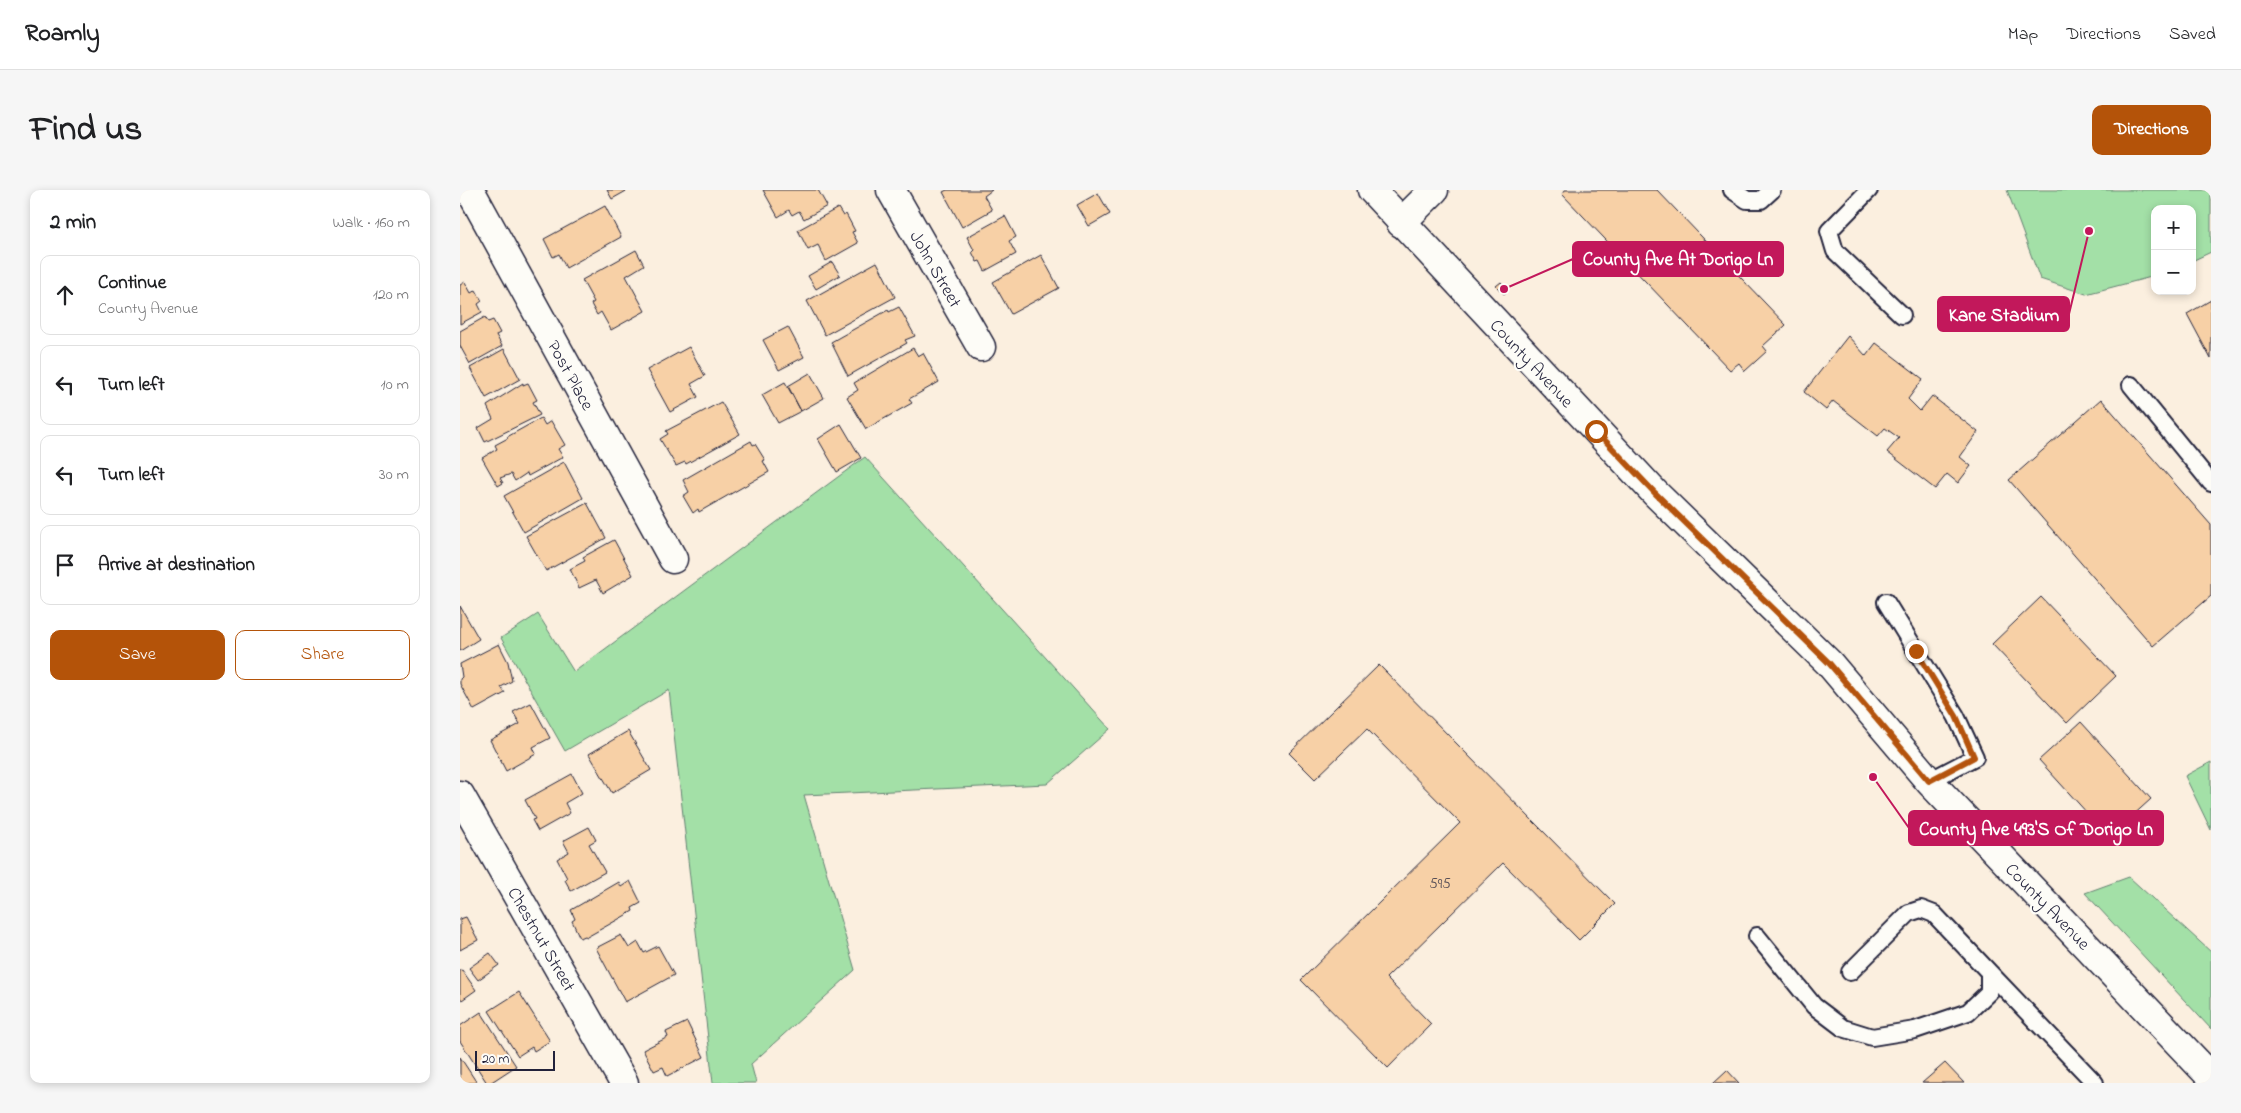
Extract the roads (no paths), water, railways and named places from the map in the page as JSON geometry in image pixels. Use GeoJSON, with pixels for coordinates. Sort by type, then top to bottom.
{"type":"FeatureCollection","features":[{"type":"Feature","properties":{"kind":"main road","name":"Post Place"},"geometry":{"type":"LineString","coordinates":[[470,190],[673,559]]}},
{"type":"Feature","properties":{"kind":"main road","name":"John Street"},"geometry":{"type":"LineString","coordinates":[[890,190],[981,348]]}},
{"type":"Feature","properties":{"kind":"main road","name":"County Avenue"},"geometry":{"type":"LineString","coordinates":[[1372,190],[1655,493],[1829,663],[1929,781],[2211,1077]]}},
{"type":"Feature","properties":{"kind":"main road"},"geometry":{"type":"LineString","coordinates":[[1401,223],[1434,190]]}},
{"type":"Feature","properties":{"kind":"main road","name":"Chestnut Street"},"geometry":{"type":"LineString","coordinates":[[460,795],[615,1079]]}},
{"type":"Feature","properties":{"kind":"lane"},"geometry":{"type":"LineString","coordinates":[[1732,190],[1747,200],[1761,200],[1772,190]]}},
{"type":"Feature","properties":{"kind":"lane"},"geometry":{"type":"LineString","coordinates":[[1869,190],[1828,231],[1835,251],[1902,315]]}},
{"type":"Feature","properties":{"kind":"lane"},"geometry":{"type":"LineString","coordinates":[[2131,384],[2211,483]]}},
{"type":"Feature","properties":{"kind":"lane"},"geometry":{"type":"LineString","coordinates":[[1886,602],[1956,716],[1974,757],[1929,781]]}},
{"type":"Feature","properties":{"kind":"lane"},"geometry":{"type":"LineString","coordinates":[[1850,972],[1909,913],[1921,909],[1934,914],[2095,1083]]}},
{"type":"Feature","properties":{"kind":"lane"},"geometry":{"type":"LineString","coordinates":[[1757,936],[1814,1006],[1843,1028],[1872,1037],[1915,1030],[1968,1012],[1989,992],[1989,972]]}},
{"type":"Feature","properties":{"kind":"place","name":"Kane Stadium"},"geometry":{"type":"Point","coordinates":[2089,231]}},
{"type":"Feature","properties":{"kind":"place","name":"County Ave At Dorigo Ln"},"geometry":{"type":"Point","coordinates":[1504,289]}},
{"type":"Feature","properties":{"kind":"place","name":"County Ave 493'S Of Dorigo Ln"},"geometry":{"type":"Point","coordinates":[1873,777]}}]}
